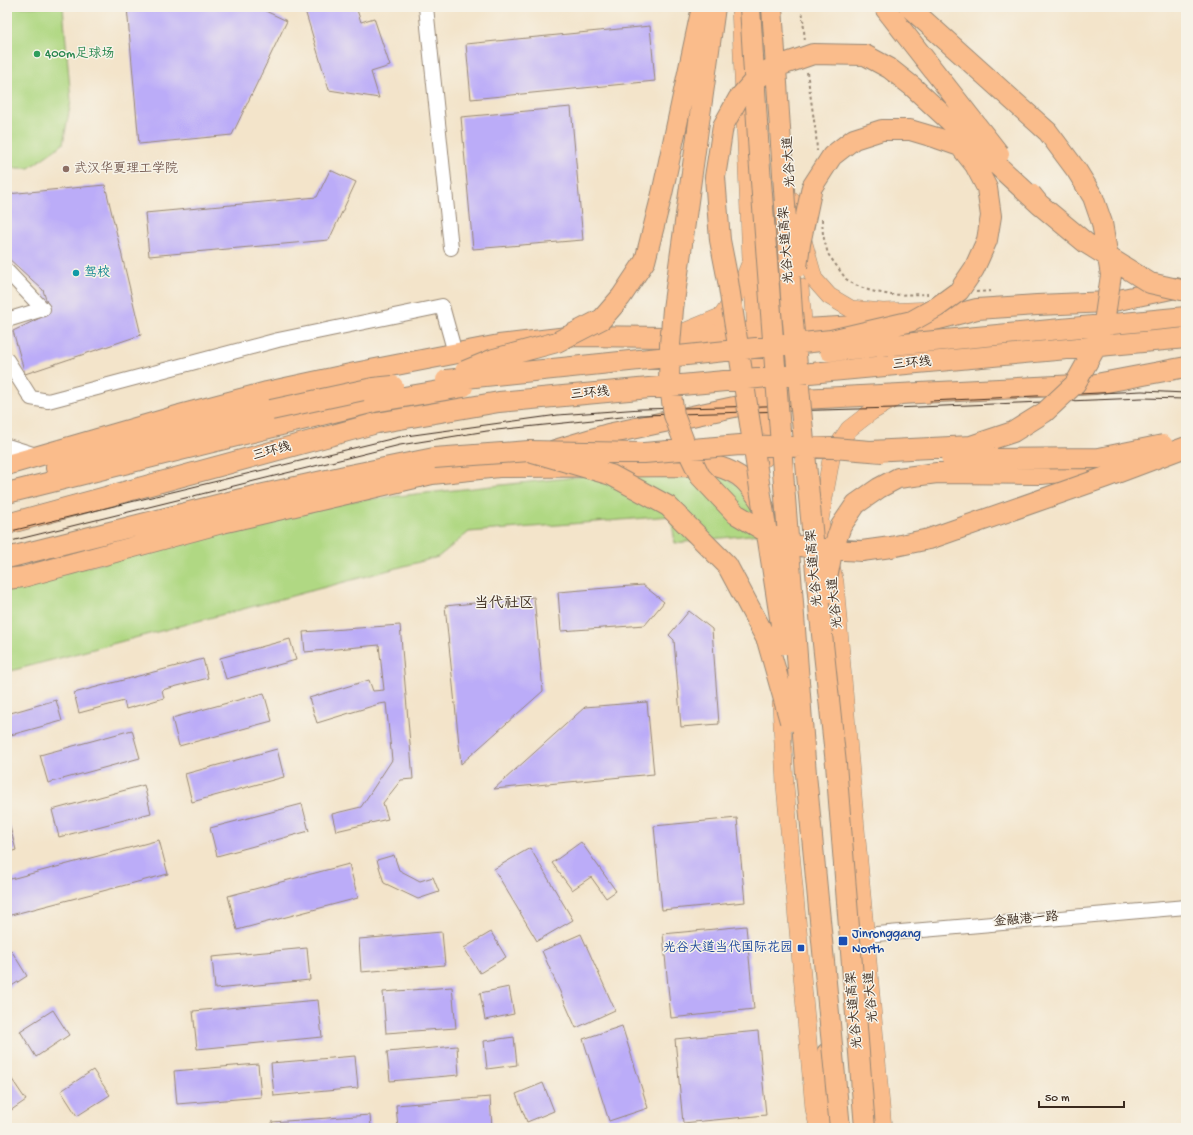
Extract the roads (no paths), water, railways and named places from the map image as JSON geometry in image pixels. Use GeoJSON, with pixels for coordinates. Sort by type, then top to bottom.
{"type":"FeatureCollection","features":[{"type":"Feature","properties":{"kind":"highway"},"geometry":{"type":"LineString","coordinates":[[446,380],[494,359],[557,342],[602,319],[625,291],[645,261],[662,194],[702,7]]}},
{"type":"Feature","properties":{"kind":"highway"},"geometry":{"type":"LineString","coordinates":[[715,7],[673,309],[669,380],[674,415],[686,447],[700,476],[736,514],[783,542],[810,548],[862,551],[891,547],[929,540],[1106,477],[1181,446]]}},
{"type":"Feature","properties":{"kind":"highway","name":"光谷大道高架"},"geometry":{"type":"LineString","coordinates":[[750,7],[759,155],[806,774],[840,1128]]}},
{"type":"Feature","properties":{"kind":"highway","name":"光谷大道高架"},"geometry":{"type":"LineString","coordinates":[[772,7],[792,311],[820,616],[836,764],[864,1128]]}},
{"type":"Feature","properties":{"kind":"highway"},"geometry":{"type":"LineString","coordinates":[[884,7],[1039,204]]}},
{"type":"Feature","properties":{"kind":"highway"},"geometry":{"type":"LineString","coordinates":[[870,451],[972,446],[1013,432],[1045,412],[1075,384],[1102,336],[1111,275],[1102,224],[1093,197],[1078,171],[1048,132],[909,7]]}},
{"type":"Feature","properties":{"kind":"highway"},"geometry":{"type":"LineString","coordinates":[[801,706],[784,644],[728,281],[720,240],[715,177],[723,126],[738,99],[751,84],[770,69],[813,54],[865,55],[889,68],[914,87],[1039,204],[1086,244],[1150,283],[1186,291]]}},
{"type":"Feature","properties":{"kind":"highway"},"geometry":{"type":"LineString","coordinates":[[7,483],[105,453],[271,410],[373,388],[831,340],[912,322],[959,291],[974,269],[987,240],[991,216],[987,188],[975,165],[960,146],[910,130],[882,130],[854,139],[832,156],[812,187],[800,244],[792,311]]}},
{"type":"Feature","properties":{"kind":"highway"},"geometry":{"type":"LineString","coordinates":[[7,465],[180,415],[267,392],[499,345],[576,336],[670,337],[927,322],[973,301],[1037,305],[1109,302],[1186,286]]}},
{"type":"Feature","properties":{"kind":"highway","name":"三环线"},"geometry":{"type":"LineString","coordinates":[[7,493],[374,402],[488,383],[1186,317]]}},
{"type":"Feature","properties":{"kind":"highway","name":"三环线"},"geometry":{"type":"LineString","coordinates":[[7,524],[377,423],[499,402],[1186,338]]}},
{"type":"Feature","properties":{"kind":"highway"},"geometry":{"type":"LineString","coordinates":[[500,467],[608,434],[762,402],[904,393],[1096,384],[1186,367]]}},
{"type":"Feature","properties":{"kind":"highway"},"geometry":{"type":"LineString","coordinates":[[40,456],[200,429]]}},
{"type":"Feature","properties":{"kind":"highway"},"geometry":{"type":"LineString","coordinates":[[7,558],[228,503],[345,476],[434,458],[529,451],[644,452],[740,445],[833,448],[990,459],[1099,458],[1181,446]]}},
{"type":"Feature","properties":{"kind":"highway"},"geometry":{"type":"LineString","coordinates":[[820,616],[832,552],[840,526],[856,504],[879,488],[898,478],[937,473],[1041,474],[1095,469],[1181,446]]}},
{"type":"Feature","properties":{"kind":"highway"},"geometry":{"type":"LineString","coordinates":[[529,451],[611,475],[668,506],[727,565],[767,640],[806,774]]}},
{"type":"Feature","properties":{"kind":"highway"},"geometry":{"type":"LineString","coordinates":[[7,579],[23,577],[222,523],[317,500],[432,474],[500,467],[716,466],[729,470],[748,483],[768,514]]}},
{"type":"Feature","properties":{"kind":"highway"},"geometry":{"type":"LineString","coordinates":[[228,503],[266,500],[317,500]]}},
{"type":"Feature","properties":{"kind":"highway"},"geometry":{"type":"LineString","coordinates":[[7,564],[31,552]]}},
{"type":"Feature","properties":{"kind":"highway"},"geometry":{"type":"LineString","coordinates":[[824,1128],[823,1112],[830,1016]]}},
{"type":"Feature","properties":{"kind":"main road"},"geometry":{"type":"LineString","coordinates":[[740,7],[751,258],[762,402],[768,514],[775,567],[785,785],[814,1109],[819,1128]]}},
{"type":"Feature","properties":{"kind":"main road","name":"光谷大道"},"geometry":{"type":"LineString","coordinates":[[782,7],[792,201],[820,521],[835,582],[883,1128]]}},
{"type":"Feature","properties":{"kind":"main road"},"geometry":{"type":"LineString","coordinates":[[792,201],[814,279],[829,296],[851,309],[883,312],[973,301]]}},
{"type":"Feature","properties":{"kind":"main road"},"geometry":{"type":"LineString","coordinates":[[670,337],[694,329],[722,316],[740,289],[751,258]]}},
{"type":"Feature","properties":{"kind":"main road"},"geometry":{"type":"LineString","coordinates":[[820,521],[832,454],[849,429],[871,412],[904,393]]}},
{"type":"Feature","properties":{"kind":"street"},"geometry":{"type":"LineString","coordinates":[[426,7],[451,248]]}},
{"type":"Feature","properties":{"kind":"street"},"geometry":{"type":"LineString","coordinates":[[7,271],[43,309],[7,320]]}},
{"type":"Feature","properties":{"kind":"street"},"geometry":{"type":"LineString","coordinates":[[7,360],[31,398],[48,401],[278,340],[442,306],[455,353]]}},
{"type":"Feature","properties":{"kind":"street"},"geometry":{"type":"LineString","coordinates":[[7,446],[40,456]]}},
{"type":"Feature","properties":{"kind":"street","name":"金融港一路"},"geometry":{"type":"LineString","coordinates":[[866,935],[1033,919],[1186,907]]}},
{"type":"Feature","properties":{"kind":"tram line"},"geometry":{"type":"LineString","coordinates":[[930,401],[1142,391],[1186,393]]}},
{"type":"Feature","properties":{"kind":"tram line"},"geometry":{"type":"LineString","coordinates":[[7,542],[400,445],[487,431],[641,415],[894,408],[1142,398],[1186,399]]}},
{"type":"Feature","properties":{"kind":"tram line"},"geometry":{"type":"LineString","coordinates":[[7,532],[399,437],[558,415],[641,409],[806,405]]}},
{"type":"Feature","properties":{"kind":"place","name":"400m足球场"},"geometry":{"type":"Point","coordinates":[37,54]}},
{"type":"Feature","properties":{"kind":"place","name":"武汉华夏理工学院"},"geometry":{"type":"Point","coordinates":[66,169]}},
{"type":"Feature","properties":{"kind":"place","name":"驾校"},"geometry":{"type":"Point","coordinates":[76,273]}},
{"type":"Feature","properties":{"kind":"place","name":"Jinronggang North"},"geometry":{"type":"Point","coordinates":[843,941]}},
{"type":"Feature","properties":{"kind":"place","name":"光谷大道当代国际花园"},"geometry":{"type":"Point","coordinates":[801,948]}},
{"type":"Feature","properties":{"kind":"district","name":"当代社区"},"geometry":{"type":"Point","coordinates":[504,604]}}]}
